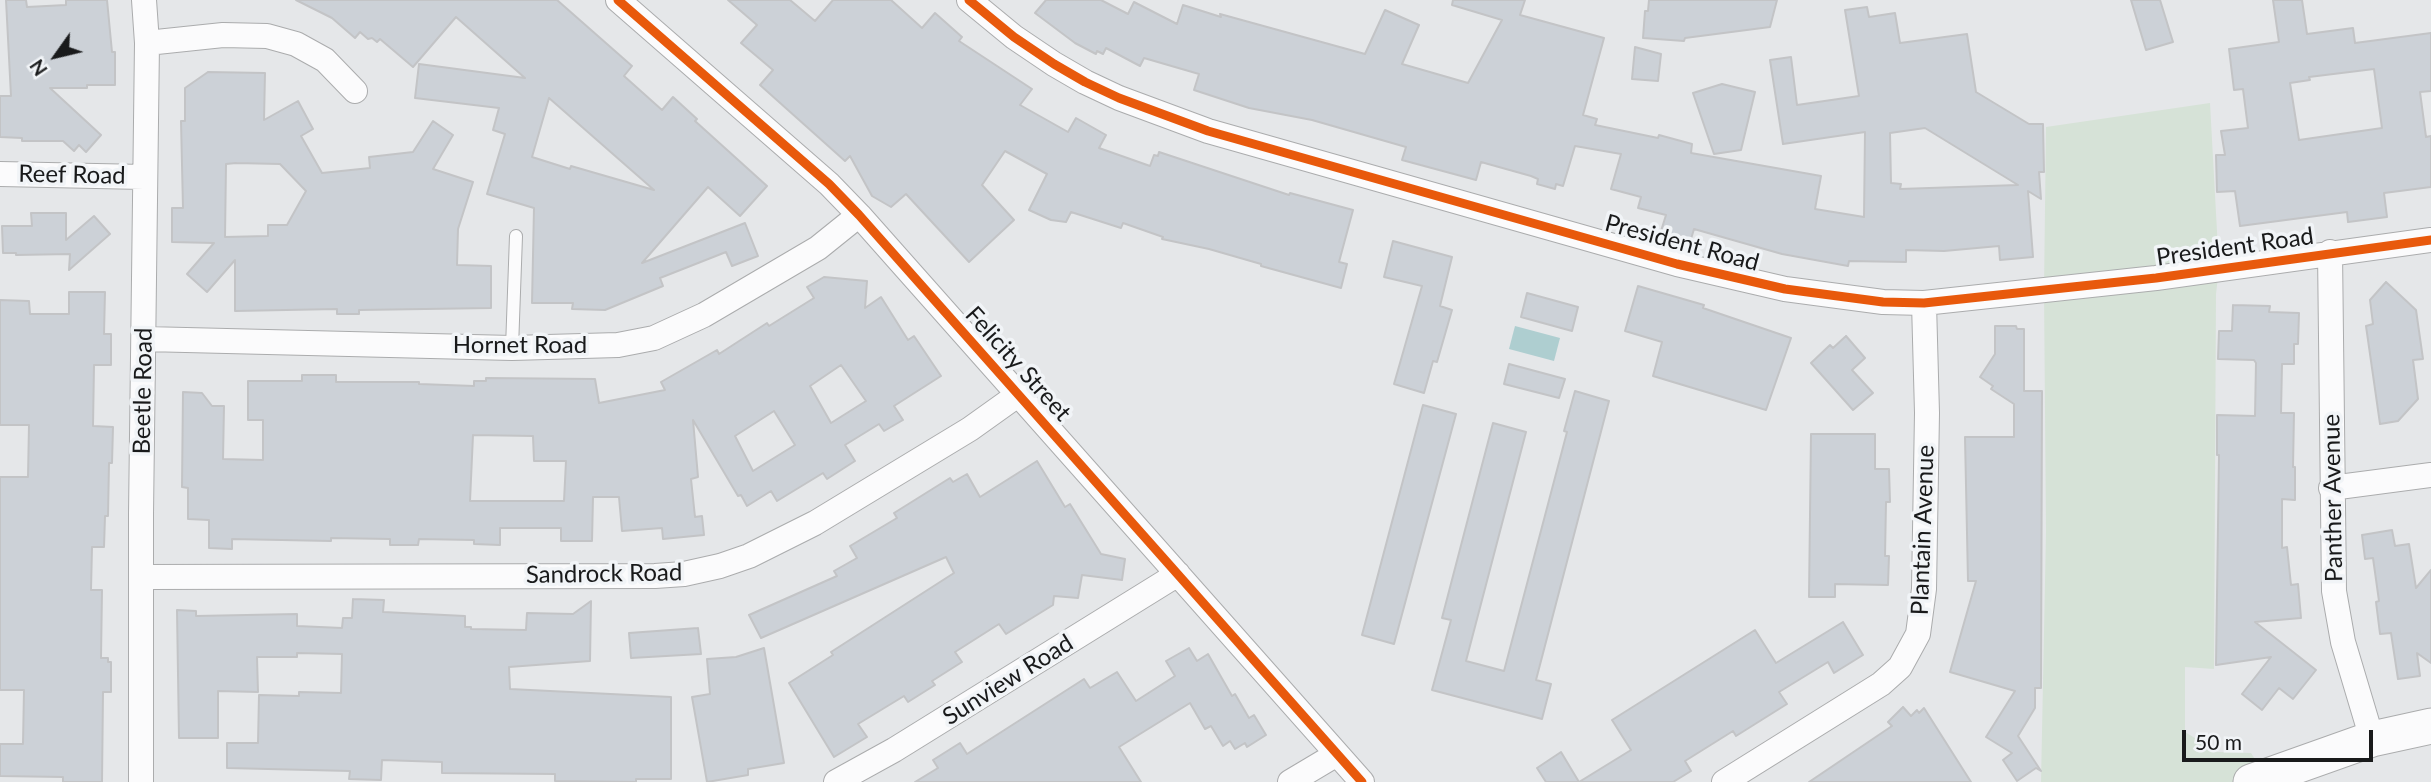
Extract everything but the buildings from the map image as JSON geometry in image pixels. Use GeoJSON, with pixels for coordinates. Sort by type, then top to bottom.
{"type":"FeatureCollection","features":[{"type":"Feature","properties":{"kind":"street","name":"Beetle Road"},"geometry":{"type":"LineString","coordinates":[[141,782],[147,43],[144,0]]}},
{"type":"Feature","properties":{"kind":"street","name":"President Road"},"geometry":{"type":"LineString","coordinates":[[969,0],[1014,37],[1064,70],[1119,98],[1208,131],[1677,264],[1785,289],[1883,302],[1924,303],[2156,278],[2431,240]]}},
{"type":"Feature","properties":{"kind":"street","name":"Felicity Street"},"geometry":{"type":"LineString","coordinates":[[623,1],[829,184],[859,215],[1362,782]]}},
{"type":"Feature","properties":{"kind":"street"},"geometry":{"type":"LineString","coordinates":[[147,43],[223,34],[267,36],[296,44],[325,60],[355,91]]}},
{"type":"Feature","properties":{"kind":"street","name":"Reef Road"},"geometry":{"type":"LineString","coordinates":[[0,174],[144,177]]}},
{"type":"Feature","properties":{"kind":"street","name":"Hornet Road"},"geometry":{"type":"LineString","coordinates":[[145,339],[512,348],[618,345],[654,338],[704,316],[818,248],[859,215]]}},
{"type":"Feature","properties":{"kind":"street","name":"Panther Avenue"},"geometry":{"type":"LineString","coordinates":[[2330,252],[2333,578],[2343,642],[2372,739]]}},
{"type":"Feature","properties":{"kind":"street","name":"Plantain Avenue"},"geometry":{"type":"LineString","coordinates":[[1724,782],[1881,684],[1900,667],[1918,634],[1924,589],[1927,426],[1924,303]]}},
{"type":"Feature","properties":{"kind":"street","name":"Sandrock Road"},"geometry":{"type":"LineString","coordinates":[[142,577],[617,577],[684,574],[749,556],[815,523],[970,429],[1019,394]]}},
{"type":"Feature","properties":{"kind":"street"},"geometry":{"type":"LineString","coordinates":[[2331,488],[2431,475]]}},
{"type":"Feature","properties":{"kind":"street","name":"Sunview Road"},"geometry":{"type":"LineString","coordinates":[[836,782],[894,750],[1178,574]]}},
{"type":"Feature","properties":{"kind":"street"},"geometry":{"type":"LineString","coordinates":[[2252,782],[2372,739],[2431,726]]}},
{"type":"Feature","properties":{"kind":"street"},"geometry":{"type":"LineString","coordinates":[[1290,782],[1337,754]]}},
{"type":"Feature","properties":{"kind":"lane"},"geometry":{"type":"LineString","coordinates":[[512,348],[516,236]]}},
{"type":"Feature","properties":{"kind":"shaded area"},"geometry":{"type":"Polygon","coordinates":[[[2210,103],[2219,268],[2216,294],[2214,669],[2185,667],[2185,732],[2218,752],[2251,753],[2265,775],[2266,782],[2041,782],[2046,532],[2046,127],[2210,103]]]}},
{"type":"Feature","properties":{"kind":"water"},"geometry":{"type":"Polygon","coordinates":[[[1515,326],[1560,338],[1554,361],[1509,349],[1515,326]]]}},
{"type":"Feature","properties":{"kind":"cycle path"},"geometry":{"type":"LineString","coordinates":[[618,0],[829,184],[859,215],[1362,782]]}},
{"type":"Feature","properties":{"kind":"cycle path"},"geometry":{"type":"LineString","coordinates":[[969,0],[1014,37],[1085,82],[1119,98],[1208,131],[1677,264],[1785,289],[1883,302],[1924,303],[2156,278],[2431,240]]}}]}
